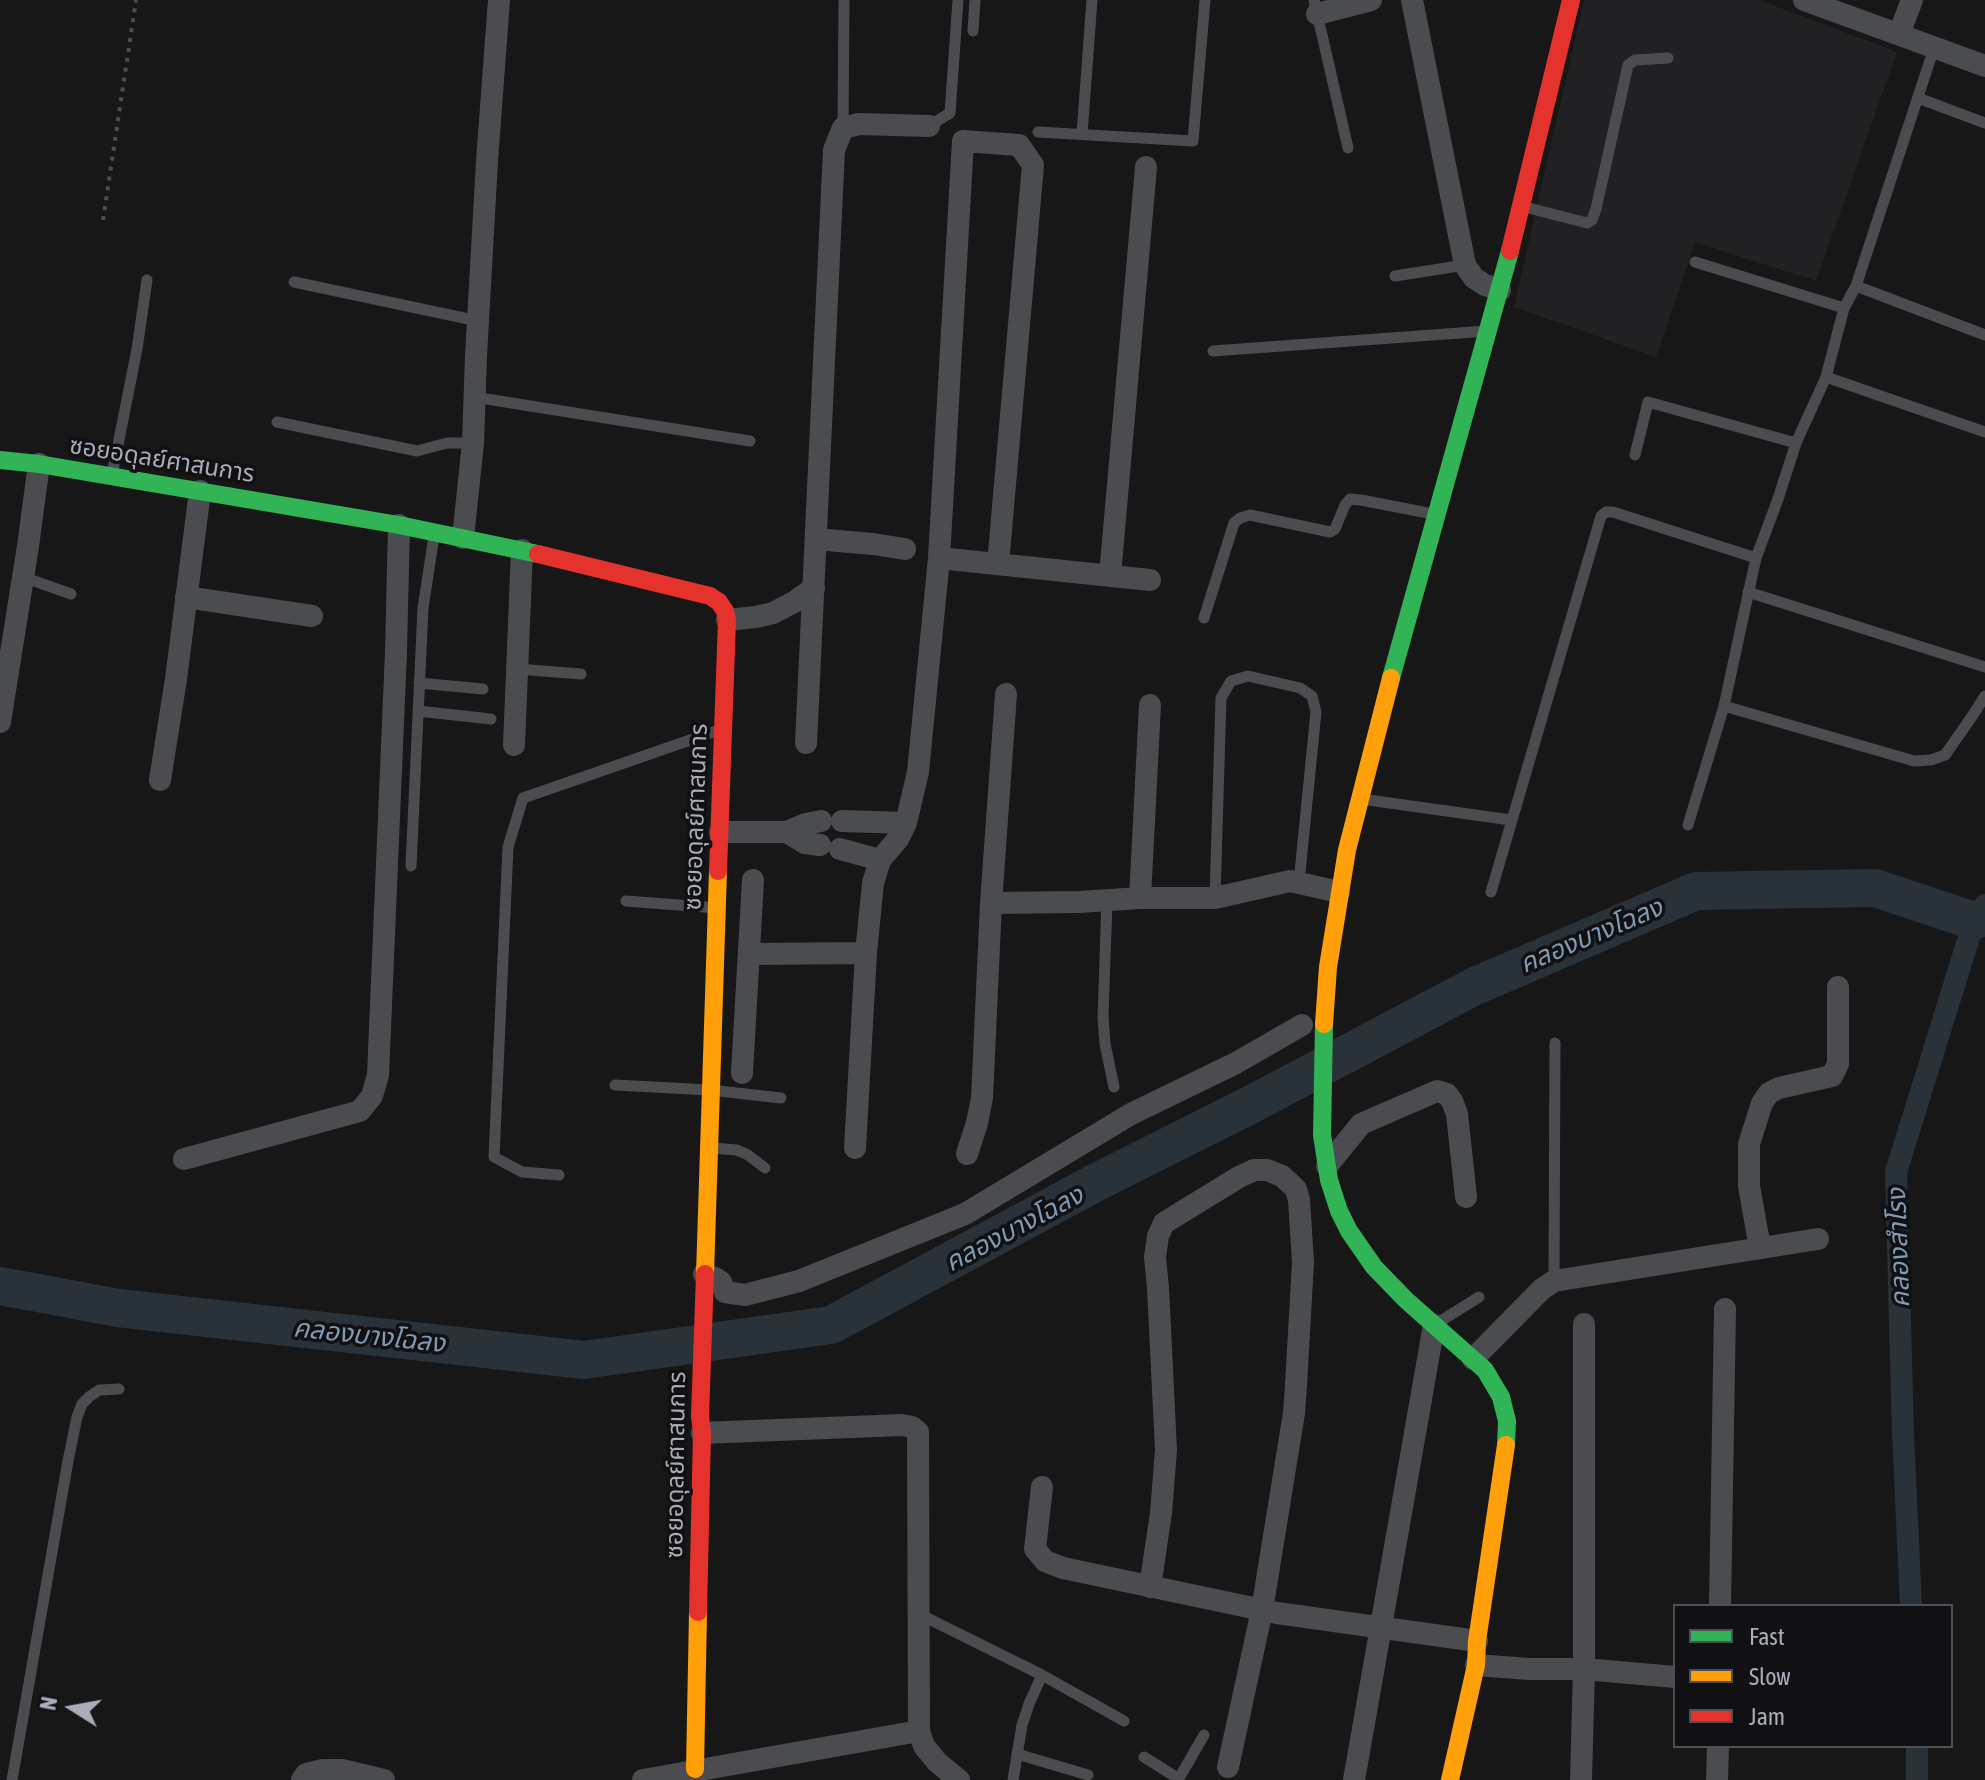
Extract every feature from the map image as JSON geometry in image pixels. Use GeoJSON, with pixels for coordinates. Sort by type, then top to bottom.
{"type":"FeatureCollection","features":[{"type":"Feature","properties":{"kind":"street"},"geometry":{"type":"LineString","coordinates":[[463,538],[473,443],[487,161],[499,0]]}},
{"type":"Feature","properties":{"kind":"street"},"geometry":{"type":"LineString","coordinates":[[1316,7],[1371,0]]}},
{"type":"Feature","properties":{"kind":"street"},"geometry":{"type":"LineString","coordinates":[[1412,0],[1465,265],[1474,278],[1500,290]]}},
{"type":"Feature","properties":{"kind":"street"},"geometry":{"type":"LineString","coordinates":[[1450,1780],[1476,1665],[1507,1421],[1501,1397],[1485,1370],[1406,1300],[1374,1267],[1339,1211],[1322,1135],[1322,1047],[1328,967],[1339,892],[1360,799],[1500,290],[1571,0]]}},
{"type":"Feature","properties":{"kind":"street"},"geometry":{"type":"LineString","coordinates":[[1804,0],[1985,66]]}},
{"type":"Feature","properties":{"kind":"street"},"geometry":{"type":"LineString","coordinates":[[1899,34],[1912,0]]}},
{"type":"Feature","properties":{"kind":"street"},"geometry":{"type":"LineString","coordinates":[[806,743],[834,150],[843,128],[859,124],[929,126]]}},
{"type":"Feature","properties":{"kind":"street"},"geometry":{"type":"LineString","coordinates":[[855,1148],[873,883],[880,860],[898,839],[906,823],[918,772],[939,558],[963,141],[1019,145],[1033,165],[998,564]]}},
{"type":"Feature","properties":{"kind":"street"},"geometry":{"type":"LineString","coordinates":[[1110,575],[1146,167]]}},
{"type":"Feature","properties":{"kind":"street","name":"ซอยอดุลย์ศาสนการ"},"geometry":{"type":"LineString","coordinates":[[0,460],[399,525],[522,550],[710,596],[725,611],[724,728],[704,1278],[695,1769]]}},
{"type":"Feature","properties":{"kind":"street"},"geometry":{"type":"LineString","coordinates":[[0,722],[39,464]]}},
{"type":"Feature","properties":{"kind":"street"},"geometry":{"type":"LineString","coordinates":[[160,780],[200,491]]}},
{"type":"Feature","properties":{"kind":"street"},"geometry":{"type":"LineString","coordinates":[[184,1159],[360,1111],[372,1096],[379,1059],[399,525]]}},
{"type":"Feature","properties":{"kind":"street"},"geometry":{"type":"LineString","coordinates":[[816,539],[905,549]]}},
{"type":"Feature","properties":{"kind":"street"},"geometry":{"type":"LineString","coordinates":[[514,745],[522,550]]}},
{"type":"Feature","properties":{"kind":"street"},"geometry":{"type":"LineString","coordinates":[[939,558],[1150,580]]}},
{"type":"Feature","properties":{"kind":"street"},"geometry":{"type":"LineString","coordinates":[[727,620],[773,613],[814,588]]}},
{"type":"Feature","properties":{"kind":"street"},"geometry":{"type":"LineString","coordinates":[[186,597],[312,616]]}},
{"type":"Feature","properties":{"kind":"street"},"geometry":{"type":"LineString","coordinates":[[967,1154],[982,1098],[991,903],[1006,694]]}},
{"type":"Feature","properties":{"kind":"street"},"geometry":{"type":"LineString","coordinates":[[1140,898],[1150,705]]}},
{"type":"Feature","properties":{"kind":"street"},"geometry":{"type":"LineString","coordinates":[[720,832],[787,832],[806,824],[831,821],[906,823]]}},
{"type":"Feature","properties":{"kind":"street"},"geometry":{"type":"LineString","coordinates":[[787,832],[805,843],[880,860]]}},
{"type":"Feature","properties":{"kind":"street"},"geometry":{"type":"LineString","coordinates":[[742,1073],[753,880]]}},
{"type":"Feature","properties":{"kind":"street"},"geometry":{"type":"LineString","coordinates":[[991,903],[1215,898],[1290,881],[1339,892]]}},
{"type":"Feature","properties":{"kind":"street"},"geometry":{"type":"LineString","coordinates":[[749,954],[866,953]]}},
{"type":"Feature","properties":{"kind":"street"},"geometry":{"type":"LineString","coordinates":[[1760,1248],[1749,1186],[1749,1144],[1762,1103],[1769,1093],[1832,1076],[1838,1064],[1838,987]]}},
{"type":"Feature","properties":{"kind":"street"},"geometry":{"type":"LineString","coordinates":[[704,1278],[715,1278],[721,1282],[725,1292],[745,1295],[799,1281],[965,1214],[1131,1114],[1236,1063],[1302,1025]]}},
{"type":"Feature","properties":{"kind":"street"},"geometry":{"type":"LineString","coordinates":[[1327,1166],[1361,1124],[1437,1091],[1447,1094],[1457,1114],[1466,1197]]}},
{"type":"Feature","properties":{"kind":"street"},"geometry":{"type":"LineString","coordinates":[[1150,1587],[1166,1450],[1155,1257],[1158,1236],[1164,1223],[1239,1177],[1254,1170],[1267,1170],[1282,1176],[1296,1189],[1299,1200],[1303,1262],[1294,1413],[1262,1610],[1228,1767]]}},
{"type":"Feature","properties":{"kind":"street"},"geometry":{"type":"LineString","coordinates":[[1473,1359],[1542,1289],[1554,1281],[1818,1239]]}},
{"type":"Feature","properties":{"kind":"street"},"geometry":{"type":"LineString","coordinates":[[1720,1604],[1725,1309]]}},
{"type":"Feature","properties":{"kind":"street"},"geometry":{"type":"LineString","coordinates":[[1581,1780],[1584,1324]]}},
{"type":"Feature","properties":{"kind":"street"},"geometry":{"type":"LineString","coordinates":[[1354,1780],[1434,1325]]}},
{"type":"Feature","properties":{"kind":"street"},"geometry":{"type":"LineString","coordinates":[[701,1424],[902,1425],[918,1432],[919,1731],[924,1746],[937,1762],[959,1780]]}},
{"type":"Feature","properties":{"kind":"street"},"geometry":{"type":"LineString","coordinates":[[1042,1487],[1035,1549],[1045,1561],[1063,1568],[1262,1610],[1477,1641]]}},
{"type":"Feature","properties":{"kind":"street"},"geometry":{"type":"LineString","coordinates":[[1476,1665],[1584,1669],[1673,1677]]}},
{"type":"Feature","properties":{"kind":"street"},"geometry":{"type":"LineString","coordinates":[[643,1780],[919,1731]]}},
{"type":"Feature","properties":{"kind":"street"},"geometry":{"type":"LineString","coordinates":[[1717,1780],[1718,1748]]}},
{"type":"Feature","properties":{"kind":"street"},"geometry":{"type":"LineString","coordinates":[[302,1780],[306,1774],[342,1770],[384,1780]]}},
{"type":"Feature","properties":{"kind":"lane"},"geometry":{"type":"LineString","coordinates":[[843,128],[844,0]]}},
{"type":"Feature","properties":{"kind":"lane"},"geometry":{"type":"LineString","coordinates":[[929,126],[950,113],[958,0]]}},
{"type":"Feature","properties":{"kind":"lane"},"geometry":{"type":"LineString","coordinates":[[973,31],[975,0]]}},
{"type":"Feature","properties":{"kind":"lane"},"geometry":{"type":"LineString","coordinates":[[1082,134],[1092,0]]}},
{"type":"Feature","properties":{"kind":"lane"},"geometry":{"type":"LineString","coordinates":[[1038,132],[1193,141],[1205,0]]}},
{"type":"Feature","properties":{"kind":"lane"},"geometry":{"type":"LineString","coordinates":[[1316,7],[1348,148]]}},
{"type":"Feature","properties":{"kind":"lane"},"geometry":{"type":"LineString","coordinates":[[1688,825],[1724,706],[1756,558],[1796,443],[1826,377],[1844,308],[1856,286],[1934,48]]}},
{"type":"Feature","properties":{"kind":"lane"},"geometry":{"type":"LineString","coordinates":[[1521,206],[1587,223],[1592,220],[1628,65],[1635,60],[1668,58]]}},
{"type":"Feature","properties":{"kind":"lane"},"geometry":{"type":"LineString","coordinates":[[1918,98],[1985,123]]}},
{"type":"Feature","properties":{"kind":"lane"},"geometry":{"type":"LineString","coordinates":[[1695,262],[1844,308]]}},
{"type":"Feature","properties":{"kind":"lane"},"geometry":{"type":"LineString","coordinates":[[1395,276],[1465,265]]}},
{"type":"Feature","properties":{"kind":"lane"},"geometry":{"type":"LineString","coordinates":[[111,476],[137,349],[147,280]]}},
{"type":"Feature","properties":{"kind":"lane"},"geometry":{"type":"LineString","coordinates":[[294,282],[478,321]]}},
{"type":"Feature","properties":{"kind":"lane"},"geometry":{"type":"LineString","coordinates":[[1856,286],[1985,335]]}},
{"type":"Feature","properties":{"kind":"lane"},"geometry":{"type":"LineString","coordinates":[[1213,351],[1488,330]]}},
{"type":"Feature","properties":{"kind":"lane"},"geometry":{"type":"LineString","coordinates":[[1826,377],[1985,432]]}},
{"type":"Feature","properties":{"kind":"lane"},"geometry":{"type":"LineString","coordinates":[[474,397],[750,441]]}},
{"type":"Feature","properties":{"kind":"lane"},"geometry":{"type":"LineString","coordinates":[[1635,455],[1648,402],[1796,443]]}},
{"type":"Feature","properties":{"kind":"lane"},"geometry":{"type":"LineString","coordinates":[[277,422],[417,451],[447,443],[473,443]]}},
{"type":"Feature","properties":{"kind":"lane"},"geometry":{"type":"LineString","coordinates":[[1204,618],[1234,523],[1240,518],[1250,515],[1330,532],[1335,529],[1350,499],[1437,515]]}},
{"type":"Feature","properties":{"kind":"lane"},"geometry":{"type":"LineString","coordinates":[[1491,892],[1601,516],[1613,512],[1756,558]]}},
{"type":"Feature","properties":{"kind":"lane"},"geometry":{"type":"LineString","coordinates":[[411,866],[424,593],[435,532]]}},
{"type":"Feature","properties":{"kind":"lane"},"geometry":{"type":"LineString","coordinates":[[23,577],[71,594]]}},
{"type":"Feature","properties":{"kind":"lane"},"geometry":{"type":"LineString","coordinates":[[1748,592],[1985,667]]}},
{"type":"Feature","properties":{"kind":"lane"},"geometry":{"type":"LineString","coordinates":[[517,669],[581,674]]}},
{"type":"Feature","properties":{"kind":"lane"},"geometry":{"type":"LineString","coordinates":[[1215,898],[1221,698],[1231,681],[1248,676],[1300,688],[1312,696],[1316,712],[1299,882]]}},
{"type":"Feature","properties":{"kind":"lane"},"geometry":{"type":"LineString","coordinates":[[419,683],[483,689]]}},
{"type":"Feature","properties":{"kind":"lane"},"geometry":{"type":"LineString","coordinates":[[1724,706],[1914,761],[1945,755],[1985,696]]}},
{"type":"Feature","properties":{"kind":"lane"},"geometry":{"type":"LineString","coordinates":[[418,711],[491,719]]}},
{"type":"Feature","properties":{"kind":"lane"},"geometry":{"type":"LineString","coordinates":[[559,1175],[522,1172],[494,1157],[508,847],[523,798],[724,728]]}},
{"type":"Feature","properties":{"kind":"lane"},"geometry":{"type":"LineString","coordinates":[[1360,799],[1511,820]]}},
{"type":"Feature","properties":{"kind":"lane"},"geometry":{"type":"LineString","coordinates":[[626,901],[717,908]]}},
{"type":"Feature","properties":{"kind":"lane"},"geometry":{"type":"LineString","coordinates":[[1107,901],[1103,1017],[1114,1087]]}},
{"type":"Feature","properties":{"kind":"lane"},"geometry":{"type":"LineString","coordinates":[[1554,1281],[1555,1043]]}},
{"type":"Feature","properties":{"kind":"lane"},"geometry":{"type":"LineString","coordinates":[[615,1085],[710,1090],[781,1098]]}},
{"type":"Feature","properties":{"kind":"lane"},"geometry":{"type":"LineString","coordinates":[[708,1148],[737,1150],[765,1168]]}},
{"type":"Feature","properties":{"kind":"lane"},"geometry":{"type":"LineString","coordinates":[[1434,1325],[1479,1297]]}},
{"type":"Feature","properties":{"kind":"lane"},"geometry":{"type":"LineString","coordinates":[[12,1780],[77,1417],[82,1404],[99,1390],[119,1389]]}},
{"type":"Feature","properties":{"kind":"lane"},"geometry":{"type":"LineString","coordinates":[[919,1614],[1042,1675],[1124,1721]]}},
{"type":"Feature","properties":{"kind":"lane"},"geometry":{"type":"LineString","coordinates":[[1013,1780],[1022,1725],[1042,1675]]}},
{"type":"Feature","properties":{"kind":"lane"},"geometry":{"type":"LineString","coordinates":[[1144,1757],[1179,1780],[1204,1735]]}},
{"type":"Feature","properties":{"kind":"lane"},"geometry":{"type":"LineString","coordinates":[[1017,1754],[1088,1775]]}},
{"type":"Feature","properties":{"kind":"path"},"geometry":{"type":"LineString","coordinates":[[103,220],[136,0]]}},
{"type":"Feature","properties":{"kind":"shaded area"},"geometry":{"type":"Polygon","coordinates":[[[1584,0],[1759,0],[1897,52],[1816,281],[1695,242],[1656,357],[1514,307],[1584,0]]]}},
{"type":"Feature","properties":{"kind":"waterway","name":"คลองบางโฉลง"},"geometry":{"type":"LineString","coordinates":[[0,1286],[118,1308],[584,1360],[831,1325],[1093,1184],[1473,987],[1696,891],[1875,888],[1974,921]]}},
{"type":"Feature","properties":{"kind":"waterway","name":"คลองสำโรง"},"geometry":{"type":"LineString","coordinates":[[1911,1604],[1896,1172],[1974,921],[1985,905]]}},
{"type":"Feature","properties":{"kind":"waterway","name":"คลองสำโรง"},"geometry":{"type":"LineString","coordinates":[[1917,1748],[1917,1780]]}},
{"type":"Feature","properties":{"kind":"traffic: fast"},"geometry":{"type":"LineString","coordinates":[[1391,678],[1510,251]]}},
{"type":"Feature","properties":{"kind":"traffic: fast"},"geometry":{"type":"LineString","coordinates":[[0,460],[399,525],[538,554]]}},
{"type":"Feature","properties":{"kind":"traffic: fast"},"geometry":{"type":"LineString","coordinates":[[1324,1024],[1322,1135],[1329,1180],[1339,1211],[1374,1267],[1406,1300],[1485,1370],[1501,1397],[1507,1421],[1506,1445]]}},
{"type":"Feature","properties":{"kind":"traffic: slow"},"geometry":{"type":"LineString","coordinates":[[1324,1024],[1328,967],[1347,850],[1391,678]]}},
{"type":"Feature","properties":{"kind":"traffic: slow"},"geometry":{"type":"LineString","coordinates":[[705,1274],[718,871]]}},
{"type":"Feature","properties":{"kind":"traffic: slow"},"geometry":{"type":"LineString","coordinates":[[1450,1780],[1476,1665],[1506,1445]]}},
{"type":"Feature","properties":{"kind":"traffic: slow"},"geometry":{"type":"LineString","coordinates":[[695,1769],[698,1612]]}},
{"type":"Feature","properties":{"kind":"traffic: jam"},"geometry":{"type":"LineString","coordinates":[[1510,251],[1571,0]]}},
{"type":"Feature","properties":{"kind":"traffic: jam"},"geometry":{"type":"LineString","coordinates":[[538,554],[710,596],[725,611],[718,871]]}},
{"type":"Feature","properties":{"kind":"traffic: jam"},"geometry":{"type":"LineString","coordinates":[[698,1612],[705,1274]]}}]}
